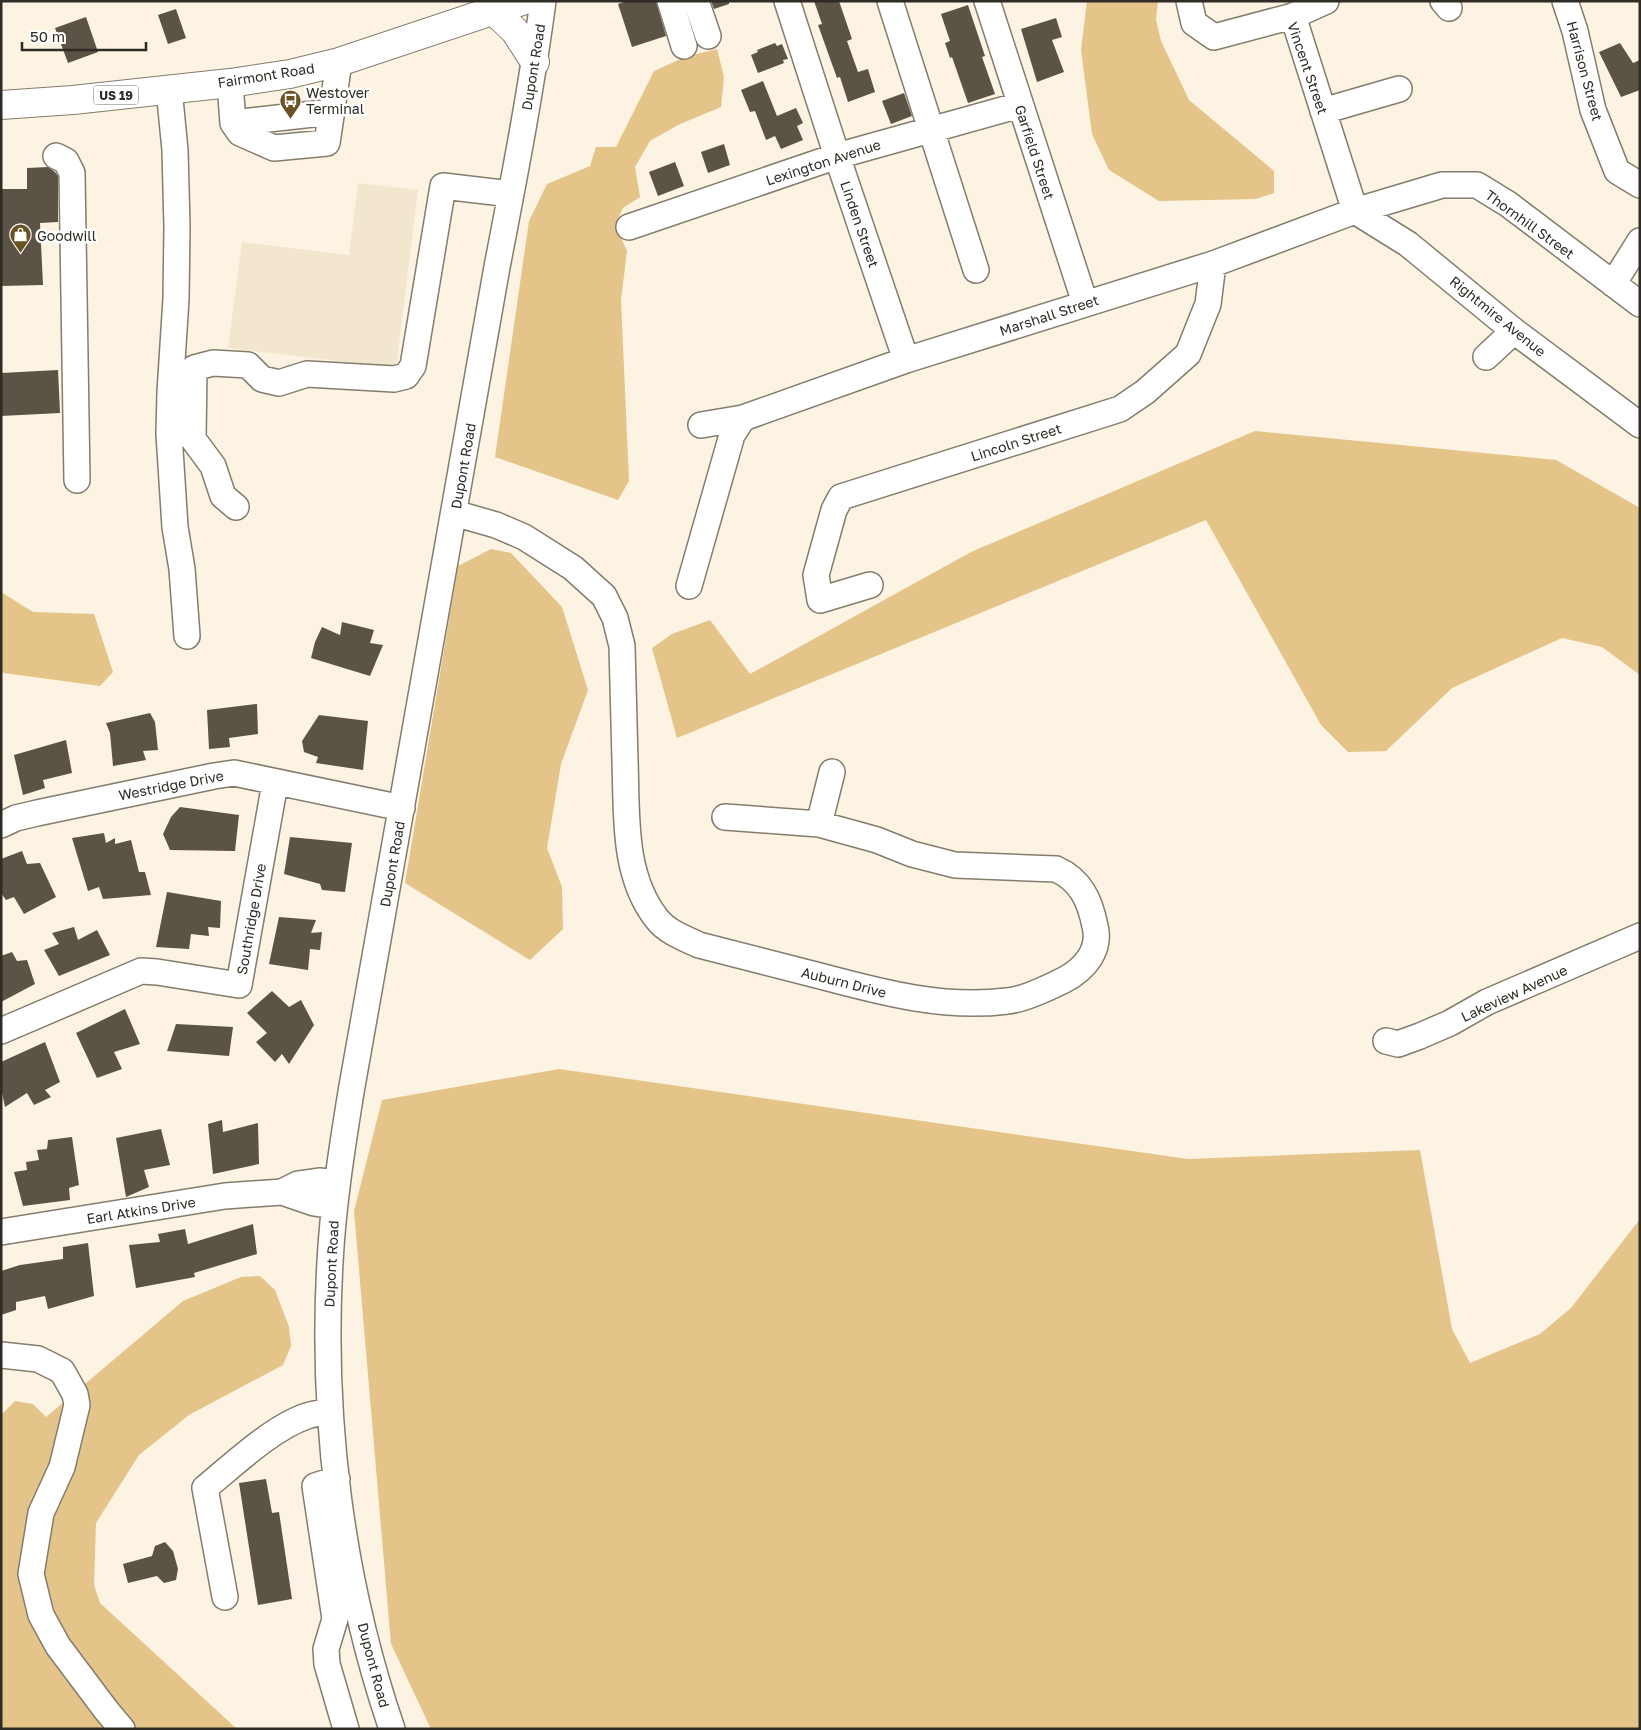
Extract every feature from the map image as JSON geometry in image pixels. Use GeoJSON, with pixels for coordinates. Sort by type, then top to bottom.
{"type":"FeatureCollection","features":[{"type":"Feature","properties":{"kind":"main road","name":"Fairmont Road"},"geometry":{"type":"LineString","coordinates":[[1,106],[65,101],[290,74],[339,62],[522,1]]}},
{"type":"Feature","properties":{"kind":"main road"},"geometry":{"type":"LineString","coordinates":[[494,11],[515,31],[535,62]]}},
{"type":"Feature","properties":{"kind":"street","name":"Dupont Road"},"geometry":{"type":"LineString","coordinates":[[392,1729],[378,1689],[358,1608],[340,1512],[330,1411],[328,1327],[330,1262],[336,1194],[351,1092],[512,194],[535,62],[543,1]]}},
{"type":"Feature","properties":{"kind":"street"},"geometry":{"type":"LineString","coordinates":[[670,1],[696,41]]}},
{"type":"Feature","properties":{"kind":"street"},"geometry":{"type":"LineString","coordinates":[[678,1],[696,41]]}},
{"type":"Feature","properties":{"kind":"street"},"geometry":{"type":"LineString","coordinates":[[687,1],[696,41]]}},
{"type":"Feature","properties":{"kind":"street"},"geometry":{"type":"LineString","coordinates":[[696,1],[696,41]]}},
{"type":"Feature","properties":{"kind":"street","name":"Linden Street"},"geometry":{"type":"LineString","coordinates":[[787,1],[906,360]]}},
{"type":"Feature","properties":{"kind":"street"},"geometry":{"type":"LineString","coordinates":[[890,1],[976,270]]}},
{"type":"Feature","properties":{"kind":"street","name":"Garfield Street"},"geometry":{"type":"LineString","coordinates":[[987,1],[1085,303]]}},
{"type":"Feature","properties":{"kind":"street","name":"Vincent Street"},"geometry":{"type":"LineString","coordinates":[[1189,1],[1194,23],[1214,37],[1293,16],[1354,211]]}},
{"type":"Feature","properties":{"kind":"street"},"geometry":{"type":"LineString","coordinates":[[1293,16],[1326,1]]}},
{"type":"Feature","properties":{"kind":"street","name":"Harrison Street"},"geometry":{"type":"LineString","coordinates":[[1565,1],[1575,31],[1593,110],[1617,171],[1640,186]]}},
{"type":"Feature","properties":{"kind":"street"},"geometry":{"type":"LineString","coordinates":[[230,82],[233,123],[331,112],[339,62]]}},
{"type":"Feature","properties":{"kind":"street"},"geometry":{"type":"LineString","coordinates":[[1323,111],[1398,88]]}},
{"type":"Feature","properties":{"kind":"street"},"geometry":{"type":"LineString","coordinates":[[169,89],[175,150],[177,227],[176,299],[169,442],[175,527],[182,569],[187,636]]}},
{"type":"Feature","properties":{"kind":"street","name":"Lexington Avenue"},"geometry":{"type":"LineString","coordinates":[[629,227],[837,156],[1020,105]]}},
{"type":"Feature","properties":{"kind":"street"},"geometry":{"type":"LineString","coordinates":[[56,156],[66,161],[72,173],[77,480]]}},
{"type":"Feature","properties":{"kind":"street","name":"Thornhill Street"},"geometry":{"type":"LineString","coordinates":[[1354,211],[1442,185],[1478,186],[1508,204],[1640,304]]}},
{"type":"Feature","properties":{"kind":"street"},"geometry":{"type":"LineString","coordinates":[[236,507],[223,496],[213,466],[192,439],[194,368],[213,363],[248,365],[262,380],[279,383],[307,374],[394,379],[406,376],[413,366],[443,186],[512,194]]}},
{"type":"Feature","properties":{"kind":"street","name":"Marshall Street"},"geometry":{"type":"LineString","coordinates":[[701,424],[743,418],[906,360],[1213,264],[1354,211]]}},
{"type":"Feature","properties":{"kind":"street","name":"Rightmire Avenue"},"geometry":{"type":"LineString","coordinates":[[1354,211],[1408,244],[1514,330],[1640,425]]}},
{"type":"Feature","properties":{"kind":"street"},"geometry":{"type":"LineString","coordinates":[[1612,284],[1640,241]]}},
{"type":"Feature","properties":{"kind":"street","name":"Lincoln Street"},"geometry":{"type":"LineString","coordinates":[[870,585],[820,600],[816,575],[834,510],[841,497],[1120,409],[1145,392],[1188,354],[1208,304],[1213,264]]}},
{"type":"Feature","properties":{"kind":"street"},"geometry":{"type":"LineString","coordinates":[[1486,357],[1514,330]]}},
{"type":"Feature","properties":{"kind":"street"},"geometry":{"type":"LineString","coordinates":[[690,586],[732,435],[743,418]]}},
{"type":"Feature","properties":{"kind":"street","name":"Auburn Drive"},"geometry":{"type":"LineString","coordinates":[[454,513],[524,537],[573,568],[604,596],[615,618],[622,646],[627,828],[635,877],[645,902],[658,920],[674,933],[699,945],[888,994],[963,1004],[1010,1001],[1051,986],[1073,975],[1089,961],[1096,946],[1096,930],[1092,912],[1081,889],[1068,875],[1056,870],[955,865],[912,854],[876,840],[819,824],[725,817]]}},
{"type":"Feature","properties":{"kind":"street"},"geometry":{"type":"LineString","coordinates":[[819,824],[832,772]]}},
{"type":"Feature","properties":{"kind":"street","name":"Westridge Drive"},"geometry":{"type":"LineString","coordinates":[[1,825],[37,812],[214,776],[234,774],[402,808]]}},
{"type":"Feature","properties":{"kind":"street","name":"Southridge Drive"},"geometry":{"type":"LineString","coordinates":[[1,1031],[141,971],[239,985],[275,783]]}},
{"type":"Feature","properties":{"kind":"street","name":"Lakeview Avenue"},"geometry":{"type":"LineString","coordinates":[[1386,1041],[1398,1044],[1420,1036],[1450,1023],[1487,1002],[1640,936]]}},
{"type":"Feature","properties":{"kind":"street","name":"Earl Atkins Drive"},"geometry":{"type":"LineString","coordinates":[[1,1232],[224,1196],[282,1192],[314,1203],[336,1194]]}},
{"type":"Feature","properties":{"kind":"street"},"geometry":{"type":"LineString","coordinates":[[1,1355],[38,1360],[62,1372],[75,1394],[77,1405],[62,1466],[41,1513],[31,1574],[41,1614],[58,1646],[122,1729]]}},
{"type":"Feature","properties":{"kind":"street"},"geometry":{"type":"LineString","coordinates":[[225,1597],[205,1488],[255,1447],[289,1424],[307,1416],[330,1411]]}},
{"type":"Feature","properties":{"kind":"street"},"geometry":{"type":"LineString","coordinates":[[337,1479],[315,1486],[335,1619],[326,1649],[327,1664],[346,1729]]}},
{"type":"Feature","properties":{"kind":"shaded area"},"geometry":{"type":"Polygon","coordinates":[[[1087,1],[1158,1],[1156,20],[1161,41],[1189,100],[1274,171],[1274,193],[1256,199],[1159,201],[1109,170],[1092,134],[1081,50],[1087,1]]]}},
{"type":"Feature","properties":{"kind":"shaded area"},"geometry":{"type":"Polygon","coordinates":[[[717,49],[724,77],[721,107],[678,125],[650,141],[635,167],[640,197],[623,208],[615,225],[627,251],[621,300],[629,481],[618,500],[495,457],[529,221],[547,184],[590,166],[596,147],[616,147],[654,71],[685,57],[717,49]]]}},
{"type":"Feature","properties":{"kind":"shaded area"},"geometry":{"type":"Polygon","coordinates":[[[358,183],[418,190],[396,368],[228,348],[242,242],[349,255],[358,183]]]}},
{"type":"Feature","properties":{"kind":"shaded area"},"geometry":{"type":"Polygon","coordinates":[[[1255,431],[1556,460],[1640,508],[1640,675],[1602,647],[1562,638],[1452,688],[1386,751],[1348,752],[1321,725],[1206,520],[677,738],[652,648],[672,634],[710,620],[750,674],[971,552],[1255,431]]]}},
{"type":"Feature","properties":{"kind":"shaded area"},"geometry":{"type":"Polygon","coordinates":[[[491,549],[511,553],[562,607],[588,690],[561,764],[547,848],[562,887],[563,929],[530,960],[405,883],[458,566],[491,549]]]}},
{"type":"Feature","properties":{"kind":"shaded area"},"geometry":{"type":"Polygon","coordinates":[[[1,592],[33,612],[94,614],[113,672],[100,686],[4,673],[1,671],[1,592]]]}},
{"type":"Feature","properties":{"kind":"shaded area"},"geometry":{"type":"Polygon","coordinates":[[[559,1069],[1188,1159],[1420,1150],[1452,1329],[1470,1363],[1540,1334],[1571,1308],[1640,1219],[1640,1729],[431,1729],[391,1644],[354,1211],[382,1100],[559,1069]]]}},
{"type":"Feature","properties":{"kind":"shaded area"},"geometry":{"type":"Polygon","coordinates":[[[260,1276],[275,1290],[289,1327],[291,1346],[283,1365],[189,1415],[139,1455],[96,1523],[94,1585],[100,1603],[237,1729],[1,1729],[1,1415],[15,1401],[33,1404],[46,1417],[183,1301],[241,1277],[260,1276]]]}},
{"type":"Feature","properties":{"kind":"building"},"geometry":{"type":"Polygon","coordinates":[[[627,1],[656,1],[666,36],[632,47],[618,4],[627,1]]]}},
{"type":"Feature","properties":{"kind":"building"},"geometry":{"type":"Polygon","coordinates":[[[711,1],[729,1],[729,4],[714,9],[711,1]]]}},
{"type":"Feature","properties":{"kind":"building"},"geometry":{"type":"Polygon","coordinates":[[[814,1],[839,1],[852,39],[847,41],[858,72],[868,69],[875,92],[848,102],[840,77],[837,78],[818,25],[822,24],[814,1]]]}},
{"type":"Feature","properties":{"kind":"building"},"geometry":{"type":"Polygon","coordinates":[[[968,5],[985,56],[982,57],[995,94],[968,103],[952,57],[950,58],[945,43],[950,41],[941,14],[968,5]]]}},
{"type":"Feature","properties":{"kind":"building"},"geometry":{"type":"Polygon","coordinates":[[[176,9],[186,38],[168,44],[158,15],[176,9]]]}},
{"type":"Feature","properties":{"kind":"building"},"geometry":{"type":"Polygon","coordinates":[[[86,17],[98,52],[68,63],[55,28],[86,17]]]}},
{"type":"Feature","properties":{"kind":"building"},"geometry":{"type":"Polygon","coordinates":[[[1056,18],[1062,37],[1052,40],[1064,72],[1037,82],[1021,29],[1056,18]]]}},
{"type":"Feature","properties":{"kind":"building"},"geometry":{"type":"Polygon","coordinates":[[[775,43],[777,46],[782,44],[788,59],[783,60],[784,63],[758,73],[751,55],[758,52],[757,50],[775,43]]]}},
{"type":"Feature","properties":{"kind":"building"},"geometry":{"type":"Polygon","coordinates":[[[1620,43],[1633,63],[1640,60],[1640,90],[1621,97],[1599,52],[1620,43]]]}},
{"type":"Feature","properties":{"kind":"building"},"geometry":{"type":"Polygon","coordinates":[[[763,81],[777,116],[796,108],[803,123],[797,126],[803,140],[781,149],[775,136],[766,140],[755,111],[750,112],[741,90],[763,81]]]}},
{"type":"Feature","properties":{"kind":"building"},"geometry":{"type":"Polygon","coordinates":[[[904,93],[912,116],[891,124],[882,101],[904,93]]]}},
{"type":"Feature","properties":{"kind":"building"},"geometry":{"type":"Polygon","coordinates":[[[724,144],[730,165],[708,173],[701,152],[724,144]]]}},
{"type":"Feature","properties":{"kind":"building"},"geometry":{"type":"Polygon","coordinates":[[[675,162],[684,186],[658,196],[649,172],[675,162]]]}},
{"type":"Feature","properties":{"kind":"building","name":"Goodwill"},"geometry":{"type":"Polygon","coordinates":[[[48,167],[58,176],[58,222],[40,223],[43,285],[1,286],[1,189],[27,189],[27,168],[48,167]]]}},
{"type":"Feature","properties":{"kind":"building"},"geometry":{"type":"Polygon","coordinates":[[[58,370],[60,413],[1,416],[1,373],[58,370]]]}},
{"type":"Feature","properties":{"kind":"building"},"geometry":{"type":"Polygon","coordinates":[[[342,622],[374,630],[370,643],[383,645],[370,676],[311,658],[315,642],[322,627],[340,635],[342,622]]]}},
{"type":"Feature","properties":{"kind":"building"},"geometry":{"type":"Polygon","coordinates":[[[257,704],[258,734],[229,738],[230,747],[209,749],[207,710],[257,704]]]}},
{"type":"Feature","properties":{"kind":"building"},"geometry":{"type":"Polygon","coordinates":[[[150,713],[155,722],[158,750],[143,751],[146,760],[113,766],[110,733],[106,723],[150,713]]]}},
{"type":"Feature","properties":{"kind":"building"},"geometry":{"type":"Polygon","coordinates":[[[319,715],[368,721],[363,770],[316,763],[318,757],[304,752],[302,741],[319,715]]]}},
{"type":"Feature","properties":{"kind":"building"},"geometry":{"type":"Polygon","coordinates":[[[66,740],[72,773],[43,780],[45,788],[23,795],[14,755],[66,740]]]}},
{"type":"Feature","properties":{"kind":"building"},"geometry":{"type":"Polygon","coordinates":[[[180,807],[239,815],[235,851],[170,850],[163,834],[171,817],[180,807]]]}},
{"type":"Feature","properties":{"kind":"building"},"geometry":{"type":"Polygon","coordinates":[[[104,833],[106,843],[115,838],[115,844],[131,840],[139,872],[145,872],[151,895],[103,899],[99,887],[88,891],[72,838],[104,833]]]}},
{"type":"Feature","properties":{"kind":"building"},"geometry":{"type":"Polygon","coordinates":[[[290,837],[352,843],[345,892],[322,890],[320,884],[284,874],[290,837]]]}},
{"type":"Feature","properties":{"kind":"building"},"geometry":{"type":"Polygon","coordinates":[[[22,851],[27,864],[40,863],[56,897],[24,914],[14,897],[6,900],[1,893],[1,859],[22,851]]]}},
{"type":"Feature","properties":{"kind":"building"},"geometry":{"type":"Polygon","coordinates":[[[167,892],[221,901],[220,928],[208,927],[209,936],[191,934],[189,949],[156,947],[167,892]]]}},
{"type":"Feature","properties":{"kind":"building"},"geometry":{"type":"Polygon","coordinates":[[[279,917],[316,920],[311,933],[322,932],[320,950],[310,949],[308,970],[269,964],[279,917]]]}},
{"type":"Feature","properties":{"kind":"building"},"geometry":{"type":"Polygon","coordinates":[[[74,927],[78,940],[97,930],[110,955],[59,976],[44,950],[59,944],[52,933],[74,927]]]}},
{"type":"Feature","properties":{"kind":"building"},"geometry":{"type":"Polygon","coordinates":[[[12,952],[17,961],[27,960],[35,984],[1,1002],[1,956],[12,952]]]}},
{"type":"Feature","properties":{"kind":"building"},"geometry":{"type":"Polygon","coordinates":[[[272,991],[289,1007],[301,1000],[314,1025],[289,1064],[282,1054],[275,1062],[256,1042],[267,1033],[247,1013],[272,991]]]}},
{"type":"Feature","properties":{"kind":"building"},"geometry":{"type":"Polygon","coordinates":[[[125,1009],[140,1044],[114,1052],[122,1069],[97,1078],[76,1033],[125,1009]]]}},
{"type":"Feature","properties":{"kind":"building"},"geometry":{"type":"Polygon","coordinates":[[[176,1024],[233,1027],[229,1056],[167,1051],[176,1024]]]}},
{"type":"Feature","properties":{"kind":"building"},"geometry":{"type":"Polygon","coordinates":[[[45,1042],[60,1082],[45,1090],[51,1097],[34,1105],[27,1093],[5,1107],[1,1088],[1,1062],[45,1042]]]}},
{"type":"Feature","properties":{"kind":"building"},"geometry":{"type":"Polygon","coordinates":[[[222,1120],[223,1132],[258,1123],[259,1164],[213,1174],[208,1124],[222,1120]]]}},
{"type":"Feature","properties":{"kind":"building"},"geometry":{"type":"Polygon","coordinates":[[[161,1129],[170,1165],[144,1170],[149,1187],[126,1197],[116,1138],[161,1129]]]}},
{"type":"Feature","properties":{"kind":"building"},"geometry":{"type":"Polygon","coordinates":[[[72,1137],[79,1185],[69,1188],[70,1200],[23,1206],[14,1172],[27,1170],[26,1162],[39,1160],[37,1150],[47,1149],[48,1140],[72,1137]]]}},
{"type":"Feature","properties":{"kind":"building"},"geometry":{"type":"Polygon","coordinates":[[[253,1224],[257,1254],[194,1273],[195,1277],[136,1288],[129,1245],[160,1242],[158,1234],[185,1229],[188,1244],[253,1224]]]}},
{"type":"Feature","properties":{"kind":"building"},"geometry":{"type":"Polygon","coordinates":[[[88,1243],[94,1296],[48,1309],[45,1296],[16,1302],[16,1310],[1,1315],[1,1271],[20,1265],[63,1259],[63,1247],[88,1243]]]}},
{"type":"Feature","properties":{"kind":"building"},"geometry":{"type":"Polygon","coordinates":[[[266,1479],[272,1513],[279,1512],[292,1599],[258,1605],[239,1483],[266,1479]]]}},
{"type":"Feature","properties":{"kind":"building"},"geometry":{"type":"Polygon","coordinates":[[[165,1542],[173,1551],[178,1569],[176,1580],[164,1583],[157,1576],[128,1583],[123,1564],[152,1556],[155,1546],[165,1542]]]}},
{"type":"Feature","properties":{"kind":"place","name":"Westover Terminal"},"geometry":{"type":"Point","coordinates":[290,119]}},
{"type":"Feature","properties":{"kind":"place","name":"Goodwill"},"geometry":{"type":"Point","coordinates":[21,254]}}]}
